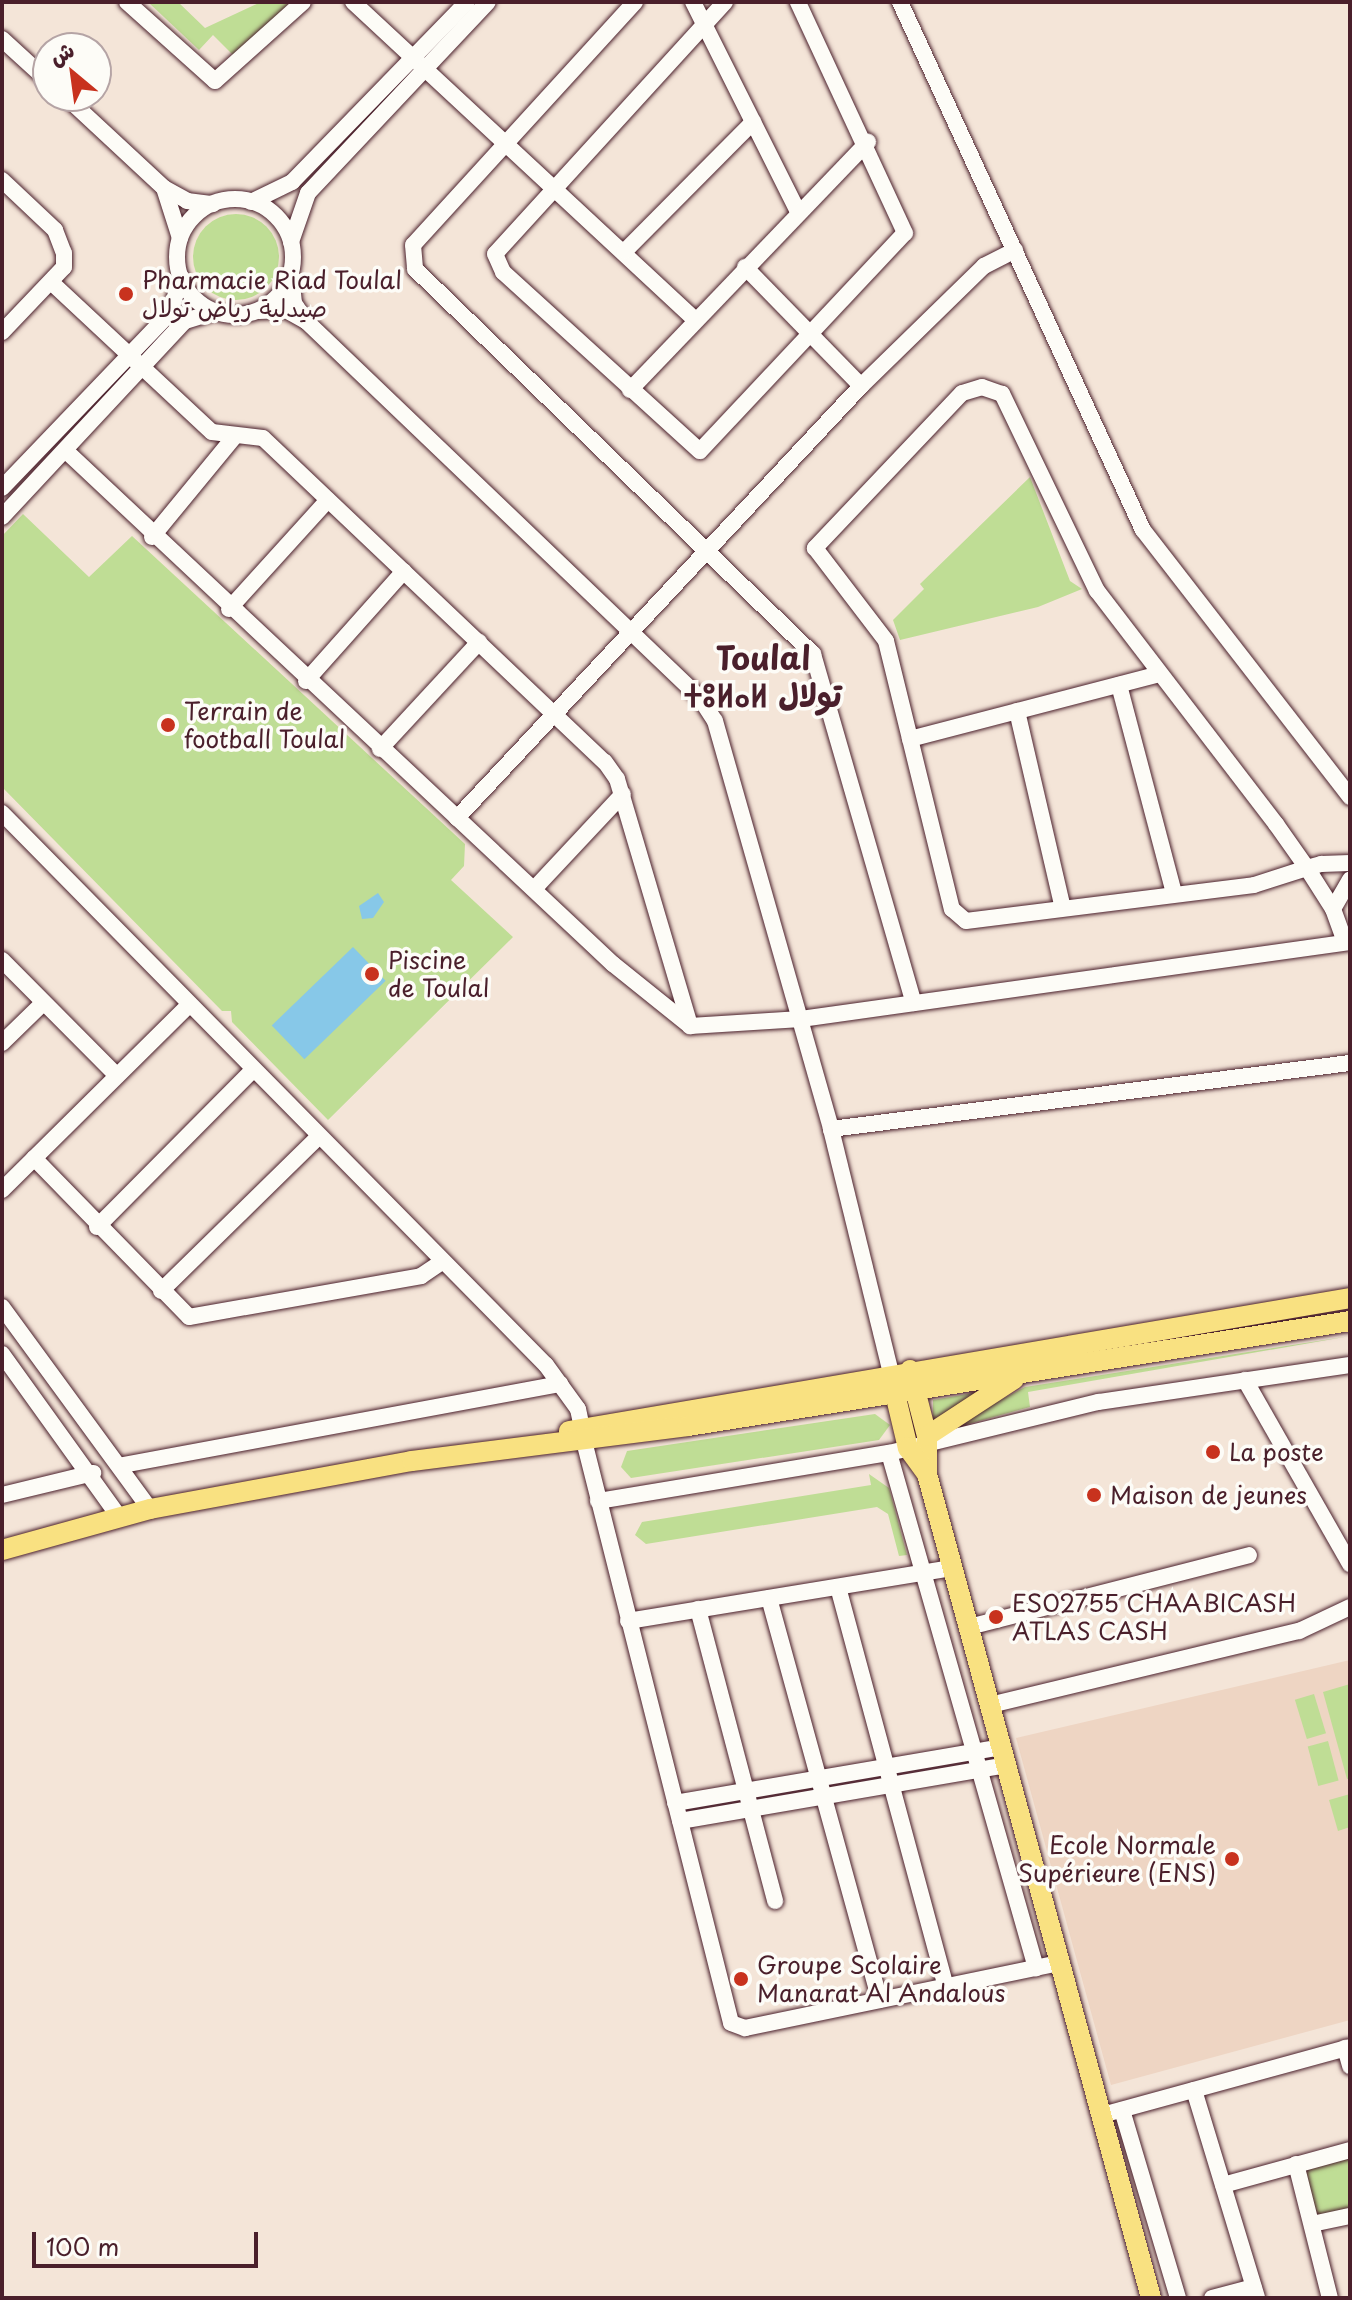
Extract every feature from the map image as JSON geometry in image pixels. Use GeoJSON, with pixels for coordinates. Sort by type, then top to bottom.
{"type":"FeatureCollection","features":[{"type":"Feature","properties":{"kind":"main road"},"geometry":{"type":"LineString","coordinates":[[583,1435],[900,1371],[1350,1298]]}},
{"type":"Feature","properties":{"kind":"main road"},"geometry":{"type":"LineString","coordinates":[[2,1550],[150,1509],[504,1448],[895,1394],[1350,1321]]}},
{"type":"Feature","properties":{"kind":"main road"},"geometry":{"type":"LineString","coordinates":[[900,1371],[919,1390]]}},
{"type":"Feature","properties":{"kind":"main road"},"geometry":{"type":"LineString","coordinates":[[900,1371],[895,1394],[927,1474],[1060,1963],[1112,2112],[1151,2298]]}},
{"type":"Feature","properties":{"kind":"main road"},"geometry":{"type":"LineString","coordinates":[[913,1445],[1025,1373]]}},
{"type":"Feature","properties":{"kind":"main road"},"geometry":{"type":"LineString","coordinates":[[913,1445],[919,1390]]}},
{"type":"Feature","properties":{"kind":"street"},"geometry":{"type":"LineString","coordinates":[[127,2],[215,81],[303,2]]}},
{"type":"Feature","properties":{"kind":"street"},"geometry":{"type":"LineString","coordinates":[[353,2],[553,183],[694,319]]}},
{"type":"Feature","properties":{"kind":"street"},"geometry":{"type":"LineString","coordinates":[[467,2],[308,193],[291,242],[294,303],[306,321],[630,636],[700,698],[715,721],[900,1371]]}},
{"type":"Feature","properties":{"kind":"street"},"geometry":{"type":"LineString","coordinates":[[82,112],[164,188],[213,204],[251,202],[292,182],[488,2]]}},
{"type":"Feature","properties":{"kind":"street"},"geometry":{"type":"LineString","coordinates":[[635,2],[505,139],[413,245],[415,269],[712,551],[813,654],[914,1003]]}},
{"type":"Feature","properties":{"kind":"street"},"geometry":{"type":"LineString","coordinates":[[693,2],[798,212]]}},
{"type":"Feature","properties":{"kind":"street"},"geometry":{"type":"LineString","coordinates":[[725,2],[497,244],[497,263],[693,448],[709,448],[902,242],[903,217],[798,2]]}},
{"type":"Feature","properties":{"kind":"street"},"geometry":{"type":"LineString","coordinates":[[900,2],[1161,561],[1350,797]]}},
{"type":"Feature","properties":{"kind":"street"},"geometry":{"type":"LineString","coordinates":[[2,39],[32,66]]}},
{"type":"Feature","properties":{"kind":"street"},"geometry":{"type":"LineString","coordinates":[[625,251],[753,122]]}},
{"type":"Feature","properties":{"kind":"street"},"geometry":{"type":"LineString","coordinates":[[630,390],[694,319],[868,142]]}},
{"type":"Feature","properties":{"kind":"street"},"geometry":{"type":"LineString","coordinates":[[2,180],[55,230],[64,267],[3,330]]}},
{"type":"Feature","properties":{"kind":"street"},"geometry":{"type":"LineString","coordinates":[[2,488],[170,313],[181,277],[180,240],[164,188]]}},
{"type":"Feature","properties":{"kind":"street"},"geometry":{"type":"LineString","coordinates":[[251,202],[276,216],[291,242]]}},
{"type":"Feature","properties":{"kind":"street"},"geometry":{"type":"LineString","coordinates":[[180,240],[213,204]]}},
{"type":"Feature","properties":{"kind":"street"},"geometry":{"type":"LineString","coordinates":[[457,818],[712,551],[861,386],[984,266],[1015,250]]}},
{"type":"Feature","properties":{"kind":"street"},"geometry":{"type":"LineString","coordinates":[[745,267],[861,386]]}},
{"type":"Feature","properties":{"kind":"street"},"geometry":{"type":"LineString","coordinates":[[254,312],[278,297],[291,272]]}},
{"type":"Feature","properties":{"kind":"street"},"geometry":{"type":"LineString","coordinates":[[181,277],[215,312]]}},
{"type":"Feature","properties":{"kind":"street"},"geometry":{"type":"LineString","coordinates":[[51,282],[212,432],[263,438],[605,762],[623,794],[690,1026]]}},
{"type":"Feature","properties":{"kind":"street"},"geometry":{"type":"LineString","coordinates":[[2,517],[185,321],[215,312],[286,310],[306,321]]}},
{"type":"Feature","properties":{"kind":"street"},"geometry":{"type":"LineString","coordinates":[[65,450],[152,537],[306,681],[690,1026],[801,1019],[1348,942],[1333,909],[1307,868],[1156,675],[1097,591],[1009,402],[993,389],[972,388],[814,552],[881,631],[958,916],[966,921],[1062,904],[1254,885],[1307,868],[1350,863]]}},
{"type":"Feature","properties":{"kind":"street"},"geometry":{"type":"LineString","coordinates":[[152,537],[234,437]]}},
{"type":"Feature","properties":{"kind":"street"},"geometry":{"type":"LineString","coordinates":[[229,609],[328,500]]}},
{"type":"Feature","properties":{"kind":"street"},"geometry":{"type":"LineString","coordinates":[[306,681],[404,571]]}},
{"type":"Feature","properties":{"kind":"street"},"geometry":{"type":"LineString","coordinates":[[380,749],[479,642]]}},
{"type":"Feature","properties":{"kind":"street"},"geometry":{"type":"LineString","coordinates":[[910,739],[1156,675]]}},
{"type":"Feature","properties":{"kind":"street"},"geometry":{"type":"LineString","coordinates":[[1119,685],[1174,893]]}},
{"type":"Feature","properties":{"kind":"street"},"geometry":{"type":"LineString","coordinates":[[1017,711],[1062,904]]}},
{"type":"Feature","properties":{"kind":"street"},"geometry":{"type":"LineString","coordinates":[[534,889],[623,794]]}},
{"type":"Feature","properties":{"kind":"street"},"geometry":{"type":"LineString","coordinates":[[2,813],[561,1384],[583,1435],[628,1621],[734,2026],[1060,1963]]}},
{"type":"Feature","properties":{"kind":"street"},"geometry":{"type":"LineString","coordinates":[[1333,909],[1350,880]]}},
{"type":"Feature","properties":{"kind":"street"},"geometry":{"type":"LineString","coordinates":[[2,960],[117,1076]]}},
{"type":"Feature","properties":{"kind":"street"},"geometry":{"type":"LineString","coordinates":[[2,1043],[43,1003]]}},
{"type":"Feature","properties":{"kind":"street"},"geometry":{"type":"LineString","coordinates":[[2,1190],[190,1004]]}},
{"type":"Feature","properties":{"kind":"street"},"geometry":{"type":"LineString","coordinates":[[831,1129],[1350,1063]]}},
{"type":"Feature","properties":{"kind":"street"},"geometry":{"type":"LineString","coordinates":[[97,1227],[252,1071]]}},
{"type":"Feature","properties":{"kind":"street"},"geometry":{"type":"LineString","coordinates":[[161,1291],[317,1138]]}},
{"type":"Feature","properties":{"kind":"street"},"geometry":{"type":"LineString","coordinates":[[34,1158],[161,1291],[195,1317],[421,1276],[440,1263]]}},
{"type":"Feature","properties":{"kind":"street"},"geometry":{"type":"LineString","coordinates":[[2,1307],[123,1465],[150,1509]]}},
{"type":"Feature","properties":{"kind":"street"},"geometry":{"type":"LineString","coordinates":[[2,1356],[93,1473],[120,1518]]}},
{"type":"Feature","properties":{"kind":"street"},"geometry":{"type":"LineString","coordinates":[[598,1501],[913,1445],[1099,1402],[1350,1365]]}},
{"type":"Feature","properties":{"kind":"street"},"geometry":{"type":"LineString","coordinates":[[1245,1380],[1350,1564]]}},
{"type":"Feature","properties":{"kind":"street"},"geometry":{"type":"LineString","coordinates":[[123,1465],[561,1384]]}},
{"type":"Feature","properties":{"kind":"street"},"geometry":{"type":"LineString","coordinates":[[913,1445],[925,1573],[1036,1968]]}},
{"type":"Feature","properties":{"kind":"street"},"geometry":{"type":"LineString","coordinates":[[2,1495],[93,1473]]}},
{"type":"Feature","properties":{"kind":"street"},"geometry":{"type":"LineString","coordinates":[[969,1627],[1249,1555]]}},
{"type":"Feature","properties":{"kind":"street"},"geometry":{"type":"LineString","coordinates":[[628,1621],[952,1568]]}},
{"type":"Feature","properties":{"kind":"street"},"geometry":{"type":"LineString","coordinates":[[838,1587],[946,1987]]}},
{"type":"Feature","properties":{"kind":"street"},"geometry":{"type":"LineString","coordinates":[[769,1598],[880,2000]]}},
{"type":"Feature","properties":{"kind":"street"},"geometry":{"type":"LineString","coordinates":[[990,1705],[1299,1631],[1350,1607]]}},
{"type":"Feature","properties":{"kind":"street"},"geometry":{"type":"LineString","coordinates":[[698,1609],[775,1901]]}},
{"type":"Feature","properties":{"kind":"street"},"geometry":{"type":"LineString","coordinates":[[680,1821],[891,1785],[1004,1756]]}},
{"type":"Feature","properties":{"kind":"street"},"geometry":{"type":"LineString","coordinates":[[675,1803],[887,1768],[978,1762]]}},
{"type":"Feature","properties":{"kind":"street"},"geometry":{"type":"LineString","coordinates":[[1178,2298],[1112,2112],[1348,2048],[1350,2066]]}},
{"type":"Feature","properties":{"kind":"street"},"geometry":{"type":"LineString","coordinates":[[1194,2090],[1255,2293],[1212,2298]]}},
{"type":"Feature","properties":{"kind":"street"},"geometry":{"type":"LineString","coordinates":[[1223,2185],[1350,2150]]}},
{"type":"Feature","properties":{"kind":"street"},"geometry":{"type":"LineString","coordinates":[[1296,2164],[1330,2298]]}},
{"type":"Feature","properties":{"kind":"street"},"geometry":{"type":"LineString","coordinates":[[1312,2224],[1350,2216]]}},
{"type":"Feature","properties":{"kind":"shaded area"},"geometry":{"type":"Polygon","coordinates":[[[1350,1660],[1350,2020],[1111,2085],[1016,1738],[1350,1660]]]}},
{"type":"Feature","properties":{"kind":"green space"},"geometry":{"type":"Polygon","coordinates":[[[148,2],[178,2],[205,28],[261,2],[290,2],[237,59],[213,35],[199,50],[148,2]]]}},
{"type":"Feature","properties":{"kind":"green space"},"geometry":{"type":"Polygon","coordinates":[[[236,214],[252,218],[266,227],[275,241],[279,257],[275,273],[266,287],[252,296],[236,300],[220,296],[206,287],[197,273],[193,257],[197,241],[206,227],[220,218],[236,214]]]}},
{"type":"Feature","properties":{"kind":"green space"},"geometry":{"type":"Polygon","coordinates":[[[1030,477],[1070,581],[1082,589],[1038,607],[900,640],[893,620],[924,589],[920,584],[1030,477]]]}},
{"type":"Feature","properties":{"kind":"green space","name":"Terrain de football Toulal"},"geometry":{"type":"Polygon","coordinates":[[[23,514],[89,577],[132,536],[465,844],[464,866],[451,880],[513,937],[328,1120],[232,1022],[231,1011],[222,1011],[2,787],[2,536],[23,514]]]}},
{"type":"Feature","properties":{"kind":"green space"},"geometry":{"type":"Polygon","coordinates":[[[1350,1336],[1028,1392],[1030,1407],[943,1431],[1025,1387],[1350,1336]]]}},
{"type":"Feature","properties":{"kind":"green space"},"geometry":{"type":"Polygon","coordinates":[[[979,1392],[933,1420],[933,1400],[979,1392]]]}},
{"type":"Feature","properties":{"kind":"green space"},"geometry":{"type":"Polygon","coordinates":[[[875,1414],[890,1425],[879,1440],[631,1478],[621,1467],[627,1451],[875,1414]]]}},
{"type":"Feature","properties":{"kind":"green space"},"geometry":{"type":"Polygon","coordinates":[[[869,1474],[889,1488],[907,1555],[899,1556],[888,1514],[877,1507],[646,1544],[635,1535],[642,1522],[871,1485],[869,1474]]]}},
{"type":"Feature","properties":{"kind":"green space"},"geometry":{"type":"Polygon","coordinates":[[[1350,1684],[1350,1778],[1347,1779],[1323,1692],[1350,1684]]]}},
{"type":"Feature","properties":{"kind":"green space"},"geometry":{"type":"Polygon","coordinates":[[[1314,1694],[1326,1733],[1307,1739],[1295,1700],[1314,1694]]]}},
{"type":"Feature","properties":{"kind":"green space"},"geometry":{"type":"Polygon","coordinates":[[[1328,1741],[1339,1781],[1318,1786],[1308,1746],[1328,1741]]]}},
{"type":"Feature","properties":{"kind":"green space"},"geometry":{"type":"Polygon","coordinates":[[[1350,1794],[1350,1827],[1338,1831],[1329,1800],[1350,1794]]]}},
{"type":"Feature","properties":{"kind":"green space"},"geometry":{"type":"Polygon","coordinates":[[[1350,2156],[1350,2213],[1318,2222],[1304,2169],[1350,2156]]]}},
{"type":"Feature","properties":{"kind":"water"},"geometry":{"type":"Polygon","coordinates":[[[378,893],[384,902],[373,918],[362,919],[359,906],[378,893]]]}},
{"type":"Feature","properties":{"kind":"water"},"geometry":{"type":"Polygon","coordinates":[[[353,947],[386,981],[304,1059],[272,1025],[353,947]]]}},
{"type":"Feature","properties":{"kind":"place","name":"Pharmacie Riad Toulal صيدلية رياض تولال"},"geometry":{"type":"Point","coordinates":[126,294]}},
{"type":"Feature","properties":{"kind":"place","name":"Terrain de football Toulal"},"geometry":{"type":"Point","coordinates":[168,725]}},
{"type":"Feature","properties":{"kind":"place","name":"Piscine de Toulal"},"geometry":{"type":"Point","coordinates":[372,974]}},
{"type":"Feature","properties":{"kind":"place","name":"La poste"},"geometry":{"type":"Point","coordinates":[1213,1452]}},
{"type":"Feature","properties":{"kind":"place","name":"Maison de jeunes"},"geometry":{"type":"Point","coordinates":[1094,1495]}},
{"type":"Feature","properties":{"kind":"place","name":"ES02755 CHAABICASH ATLAS CASH"},"geometry":{"type":"Point","coordinates":[996,1617]}},
{"type":"Feature","properties":{"kind":"place","name":"Ecole Normale Supérieure (ENS)"},"geometry":{"type":"Point","coordinates":[1232,1859]}},
{"type":"Feature","properties":{"kind":"place","name":"Groupe Scolaire Manarat Al Andalous"},"geometry":{"type":"Point","coordinates":[741,1979]}},
{"type":"Feature","properties":{"kind":"district","name":"Toulal ⵜⵓⵍⴰⵍ تولال"},"geometry":{"type":"Point","coordinates":[763,676]}}]}
